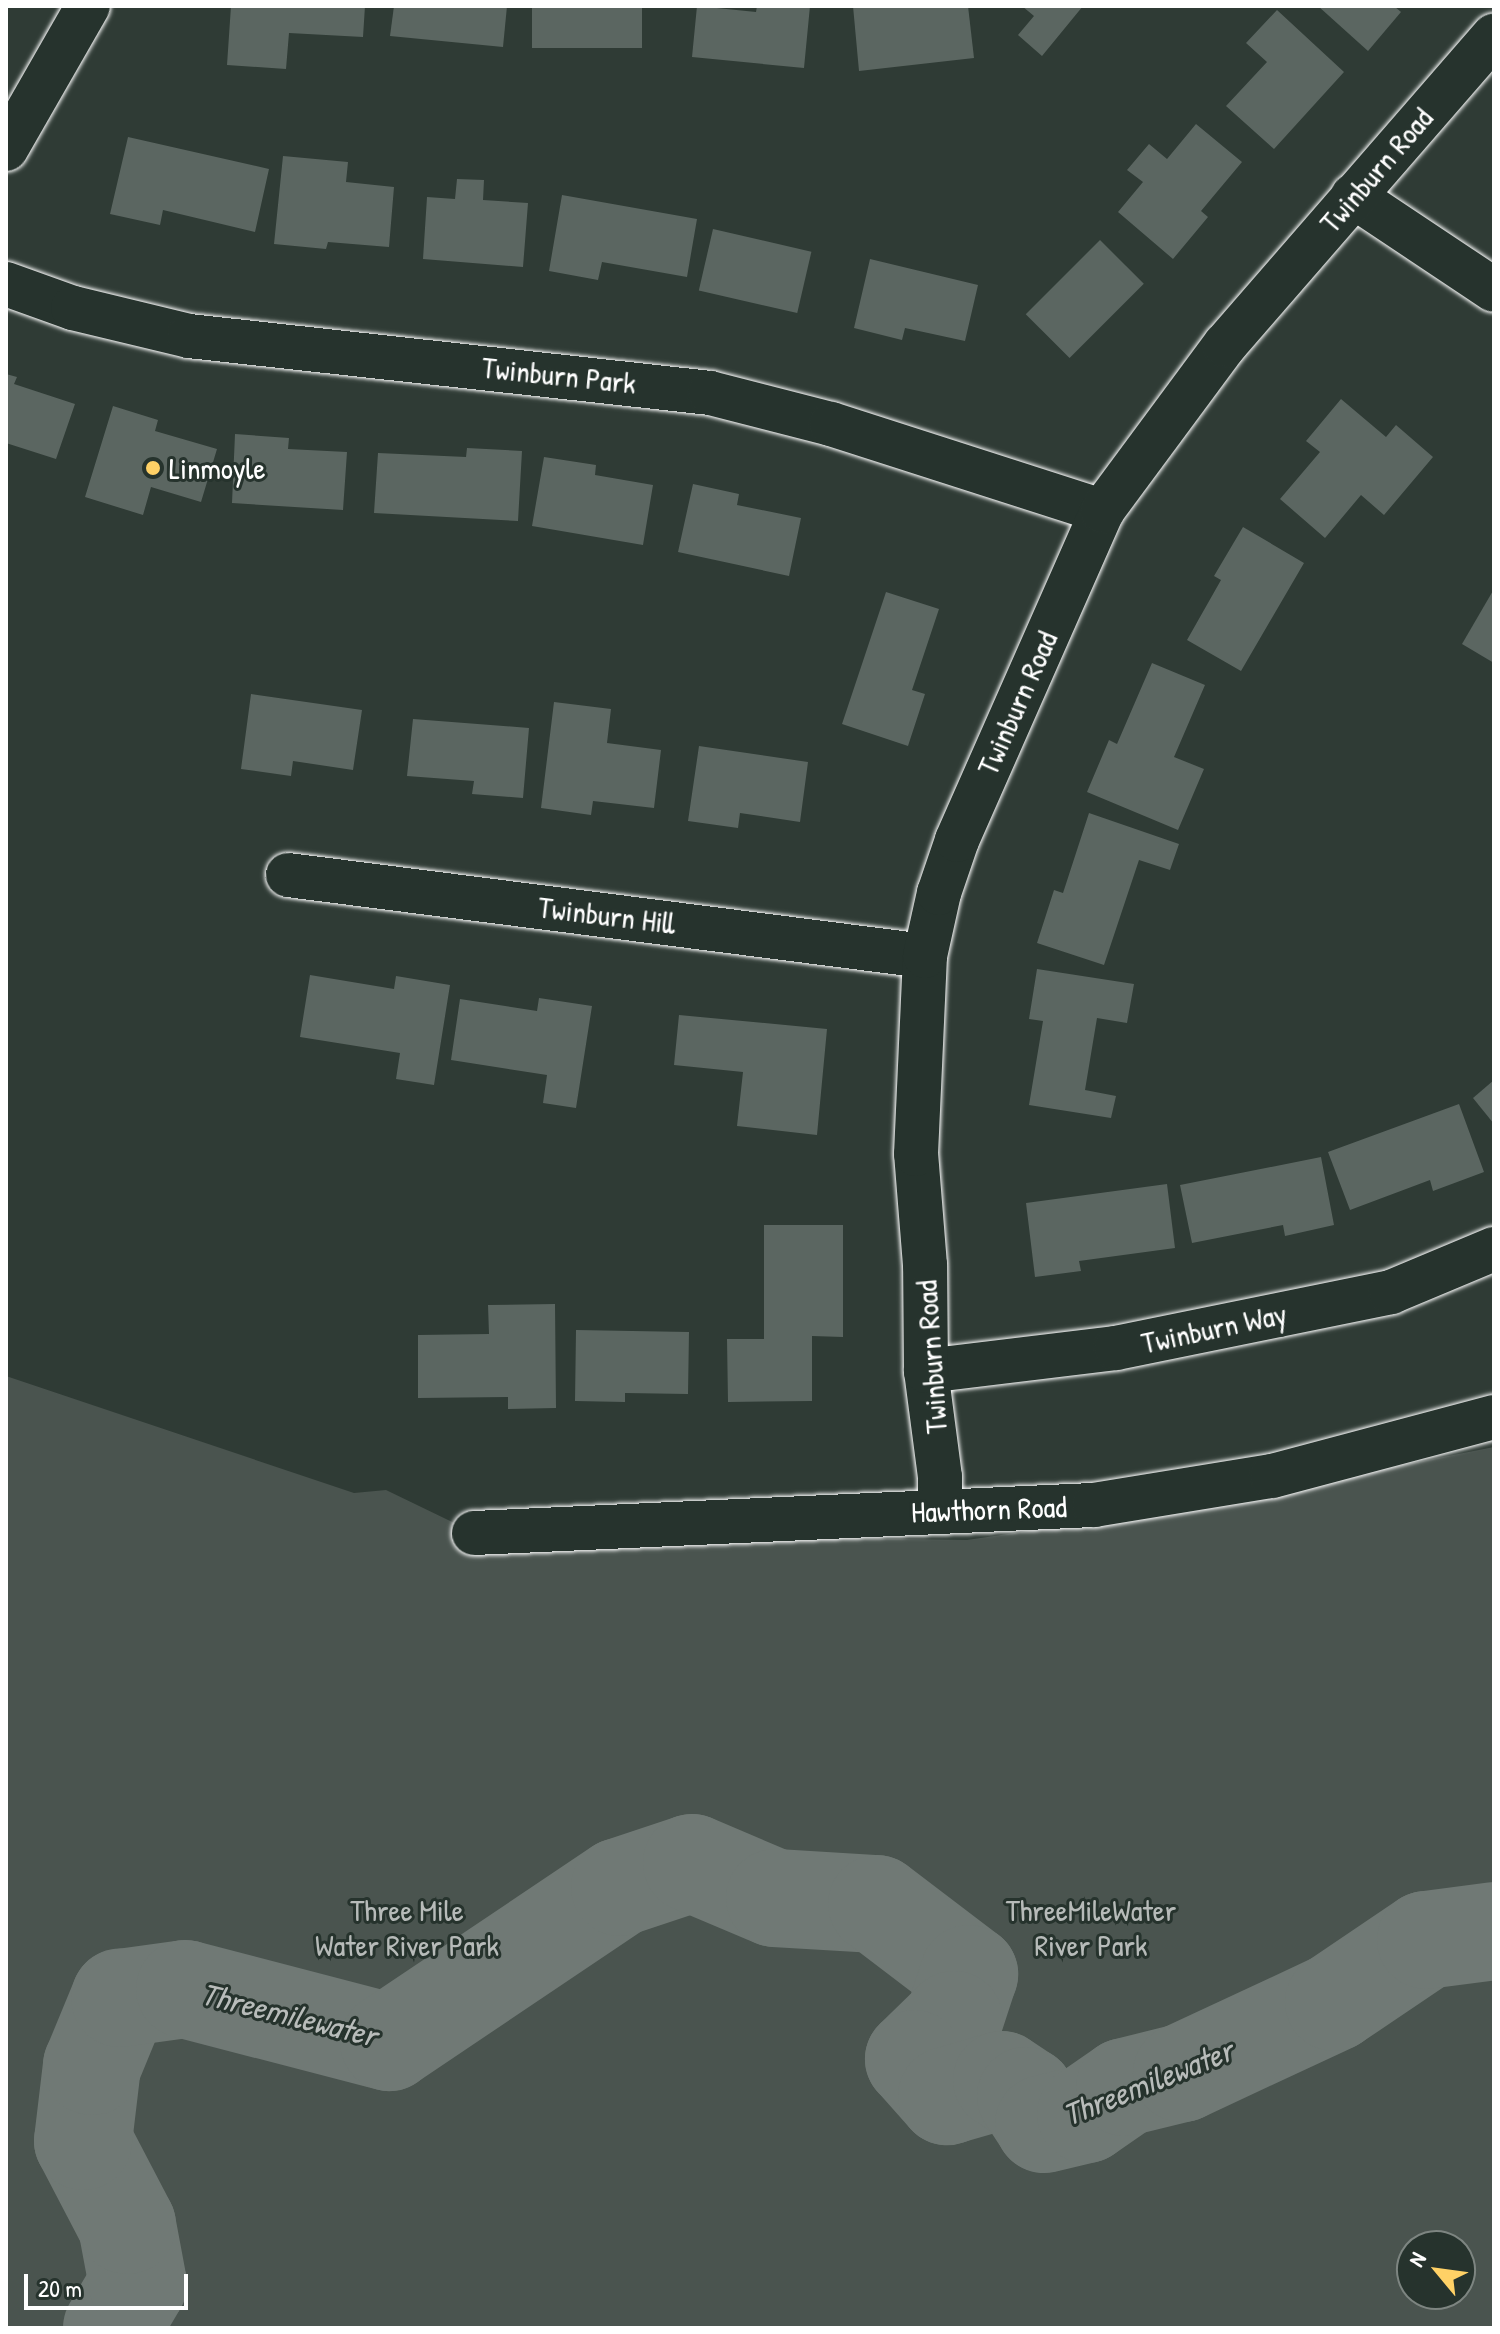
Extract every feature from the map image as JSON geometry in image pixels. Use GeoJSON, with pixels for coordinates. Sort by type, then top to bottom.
{"type":"FeatureCollection","features":[{"type":"Feature","properties":{"kind":"street"},"geometry":{"type":"LineString","coordinates":[[6,149],[88,6]]}},
{"type":"Feature","properties":{"kind":"street","name":"Twinburn Road"},"geometry":{"type":"LineString","coordinates":[[940,1510],[940,1477],[926,1371],[925,1265],[916,1154],[925,956],[939,893],[957,840],[1102,511],[1225,345],[1494,36]]}},
{"type":"Feature","properties":{"kind":"street"},"geometry":{"type":"LineString","coordinates":[[1353,196],[1494,290]]}},
{"type":"Feature","properties":{"kind":"street","name":"Twinburn Park"},"geometry":{"type":"LineString","coordinates":[[6,284],[73,308],[189,336],[710,393],[831,424],[1102,511]]}},
{"type":"Feature","properties":{"kind":"street","name":"Twinburn Hill"},"geometry":{"type":"LineString","coordinates":[[288,875],[925,956]]}},
{"type":"Feature","properties":{"kind":"street","name":"Twinburn Way"},"geometry":{"type":"LineString","coordinates":[[926,1371],[1116,1348],[1391,1292],[1494,1249]]}},
{"type":"Feature","properties":{"kind":"street","name":"Hawthorn Road"},"geometry":{"type":"LineString","coordinates":[[474,1533],[1094,1505],[1272,1476],[1494,1417]]}},
{"type":"Feature","properties":{"kind":"green space","name":"ThreeMileWater River Park"},"geometry":{"type":"Polygon","coordinates":[[[6,1376],[354,1493],[386,1490],[475,1533],[967,1540],[1178,1509],[1494,1447],[1494,2328],[6,2328],[6,1376]]]}},
{"type":"Feature","properties":{"kind":"building"},"geometry":{"type":"Polygon","coordinates":[[[231,6],[365,6],[363,37],[289,33],[286,69],[227,65],[231,6]]]}},
{"type":"Feature","properties":{"kind":"building"},"geometry":{"type":"Polygon","coordinates":[[[394,6],[507,6],[503,47],[390,36],[394,6]]]}},
{"type":"Feature","properties":{"kind":"building"},"geometry":{"type":"Polygon","coordinates":[[[532,6],[642,6],[642,48],[532,48],[532,6]]]}},
{"type":"Feature","properties":{"kind":"building"},"geometry":{"type":"Polygon","coordinates":[[[697,6],[756,12],[757,6],[810,6],[804,68],[692,57],[697,6]]]}},
{"type":"Feature","properties":{"kind":"building"},"geometry":{"type":"Polygon","coordinates":[[[853,6],[968,6],[974,58],[859,71],[853,6]]]}},
{"type":"Feature","properties":{"kind":"building"},"geometry":{"type":"Polygon","coordinates":[[[1022,6],[1083,6],[1042,56],[1018,35],[1034,16],[1022,6]]]}},
{"type":"Feature","properties":{"kind":"building"},"geometry":{"type":"Polygon","coordinates":[[[1318,6],[1394,6],[1401,12],[1368,51],[1318,6]]]}},
{"type":"Feature","properties":{"kind":"building"},"geometry":{"type":"Polygon","coordinates":[[[1277,10],[1344,72],[1274,149],[1226,106],[1267,62],[1246,43],[1277,10]]]}},
{"type":"Feature","properties":{"kind":"building"},"geometry":{"type":"Polygon","coordinates":[[[1196,124],[1242,162],[1201,211],[1208,217],[1173,259],[1118,212],[1143,182],[1127,170],[1149,144],[1167,159],[1196,124]]]}},
{"type":"Feature","properties":{"kind":"building"},"geometry":{"type":"Polygon","coordinates":[[[128,137],[269,169],[255,232],[163,210],[160,225],[110,214],[128,137]]]}},
{"type":"Feature","properties":{"kind":"building"},"geometry":{"type":"Polygon","coordinates":[[[283,156],[348,162],[346,182],[394,187],[389,247],[328,242],[326,249],[274,244],[283,156]]]}},
{"type":"Feature","properties":{"kind":"building"},"geometry":{"type":"Polygon","coordinates":[[[457,179],[484,180],[483,200],[528,203],[523,267],[423,259],[427,197],[455,199],[457,179]]]}},
{"type":"Feature","properties":{"kind":"building"},"geometry":{"type":"Polygon","coordinates":[[[562,195],[697,219],[687,277],[602,262],[598,280],[549,271],[562,195]]]}},
{"type":"Feature","properties":{"kind":"building"},"geometry":{"type":"Polygon","coordinates":[[[713,229],[811,252],[797,313],[699,290],[713,229]]]}},
{"type":"Feature","properties":{"kind":"building"},"geometry":{"type":"Polygon","coordinates":[[[1100,240],[1144,284],[1070,358],[1026,314],[1100,240]]]}},
{"type":"Feature","properties":{"kind":"building"},"geometry":{"type":"Polygon","coordinates":[[[870,259],[978,285],[965,341],[905,328],[902,340],[854,328],[870,259]]]}},
{"type":"Feature","properties":{"kind":"building"},"geometry":{"type":"Polygon","coordinates":[[[6,374],[17,377],[14,384],[75,404],[56,459],[6,443],[6,374]]]}},
{"type":"Feature","properties":{"kind":"building"},"geometry":{"type":"Polygon","coordinates":[[[1341,399],[1386,437],[1396,425],[1433,457],[1384,515],[1361,495],[1325,538],[1280,499],[1320,452],[1306,441],[1341,399]]]}},
{"type":"Feature","properties":{"kind":"building","name":"Linmoyle"},"geometry":{"type":"Polygon","coordinates":[[[113,406],[158,420],[155,431],[217,449],[201,502],[151,487],[143,515],[85,497],[113,406]]]}},
{"type":"Feature","properties":{"kind":"building"},"geometry":{"type":"Polygon","coordinates":[[[235,434],[289,438],[288,449],[347,452],[343,510],[232,503],[235,434]]]}},
{"type":"Feature","properties":{"kind":"building"},"geometry":{"type":"Polygon","coordinates":[[[467,448],[522,451],[518,521],[374,513],[378,453],[466,457],[467,448]]]}},
{"type":"Feature","properties":{"kind":"building"},"geometry":{"type":"Polygon","coordinates":[[[544,457],[596,465],[595,475],[653,485],[643,545],[532,526],[544,457]]]}},
{"type":"Feature","properties":{"kind":"building"},"geometry":{"type":"Polygon","coordinates":[[[693,484],[739,494],[737,505],[801,518],[789,576],[678,552],[693,484]]]}},
{"type":"Feature","properties":{"kind":"building"},"geometry":{"type":"Polygon","coordinates":[[[1243,527],[1304,563],[1241,671],[1187,640],[1221,580],[1214,576],[1243,527]]]}},
{"type":"Feature","properties":{"kind":"building"},"geometry":{"type":"Polygon","coordinates":[[[1494,589],[1494,663],[1462,644],[1494,589]]]}},
{"type":"Feature","properties":{"kind":"building"},"geometry":{"type":"Polygon","coordinates":[[[886,592],[939,609],[912,690],[925,694],[908,746],[842,724],[886,592]]]}},
{"type":"Feature","properties":{"kind":"building"},"geometry":{"type":"Polygon","coordinates":[[[1152,663],[1205,685],[1174,757],[1204,769],[1178,830],[1087,792],[1109,740],[1117,744],[1152,663]]]}},
{"type":"Feature","properties":{"kind":"building"},"geometry":{"type":"Polygon","coordinates":[[[251,694],[362,710],[353,770],[293,761],[291,776],[241,769],[251,694]]]}},
{"type":"Feature","properties":{"kind":"building"},"geometry":{"type":"Polygon","coordinates":[[[554,702],[611,709],[607,743],[661,750],[654,808],[593,801],[591,815],[541,808],[554,702]]]}},
{"type":"Feature","properties":{"kind":"building"},"geometry":{"type":"Polygon","coordinates":[[[413,719],[529,728],[523,798],[472,794],[474,781],[407,776],[413,719]]]}},
{"type":"Feature","properties":{"kind":"building"},"geometry":{"type":"Polygon","coordinates":[[[699,746],[808,762],[800,822],[740,813],[738,828],[688,821],[699,746]]]}},
{"type":"Feature","properties":{"kind":"building"},"geometry":{"type":"Polygon","coordinates":[[[1089,813],[1179,844],[1170,870],[1139,860],[1104,965],[1037,943],[1054,890],[1063,893],[1089,813]]]}},
{"type":"Feature","properties":{"kind":"building"},"geometry":{"type":"Polygon","coordinates":[[[1037,969],[1134,984],[1127,1023],[1097,1018],[1085,1090],[1116,1096],[1111,1118],[1029,1105],[1043,1021],[1029,1019],[1037,969]]]}},
{"type":"Feature","properties":{"kind":"building"},"geometry":{"type":"Polygon","coordinates":[[[310,975],[394,989],[396,976],[450,985],[434,1085],[396,1079],[400,1053],[300,1037],[310,975]]]}},
{"type":"Feature","properties":{"kind":"building"},"geometry":{"type":"Polygon","coordinates":[[[539,998],[592,1006],[576,1108],[543,1103],[547,1075],[451,1060],[460,999],[537,1011],[539,998]]]}},
{"type":"Feature","properties":{"kind":"building"},"geometry":{"type":"Polygon","coordinates":[[[679,1015],[827,1029],[817,1135],[737,1126],[743,1072],[674,1065],[679,1015]]]}},
{"type":"Feature","properties":{"kind":"building"},"geometry":{"type":"Polygon","coordinates":[[[1494,1080],[1494,1124],[1473,1098],[1494,1080]]]}},
{"type":"Feature","properties":{"kind":"building"},"geometry":{"type":"Polygon","coordinates":[[[1459,1104],[1484,1172],[1433,1191],[1430,1180],[1350,1210],[1328,1152],[1459,1104]]]}},
{"type":"Feature","properties":{"kind":"building"},"geometry":{"type":"Polygon","coordinates":[[[1321,1157],[1334,1225],[1285,1236],[1283,1225],[1192,1243],[1180,1185],[1321,1157]]]}},
{"type":"Feature","properties":{"kind":"building"},"geometry":{"type":"Polygon","coordinates":[[[1167,1184],[1175,1248],[1079,1261],[1081,1271],[1035,1277],[1026,1203],[1167,1184]]]}},
{"type":"Feature","properties":{"kind":"building"},"geometry":{"type":"Polygon","coordinates":[[[764,1225],[843,1225],[843,1337],[812,1336],[812,1401],[728,1402],[727,1339],[764,1339],[764,1225]]]}},
{"type":"Feature","properties":{"kind":"building"},"geometry":{"type":"Polygon","coordinates":[[[555,1304],[556,1408],[508,1409],[508,1397],[418,1398],[418,1335],[489,1334],[488,1305],[555,1304]]]}},
{"type":"Feature","properties":{"kind":"building"},"geometry":{"type":"Polygon","coordinates":[[[576,1330],[689,1332],[688,1394],[625,1393],[625,1402],[575,1401],[576,1330]]]}},
{"type":"Feature","properties":{"kind":"waterway","name":"Threemilewater"},"geometry":{"type":"LineString","coordinates":[[112,2328],[138,2284],[127,2225],[83,2141],[92,2066],[120,1998],[185,1989],[389,2042],[620,1887],[692,1863],[775,1898],[877,1904],[969,1974],[954,2020],[914,2059],[947,2096],[1002,2080],[1026,2096],[1044,2124],[1086,2114],[1125,2087],[1182,2073],[1334,2002],[1426,1940],[1494,1931]]}},
{"type":"Feature","properties":{"kind":"place","name":"Linmoyle"},"geometry":{"type":"Point","coordinates":[153,468]}},
{"type":"Feature","properties":{"kind":"park label","name":"Three Mile Water River Park"},"geometry":{"type":"Point","coordinates":[407,1927]}}]}
